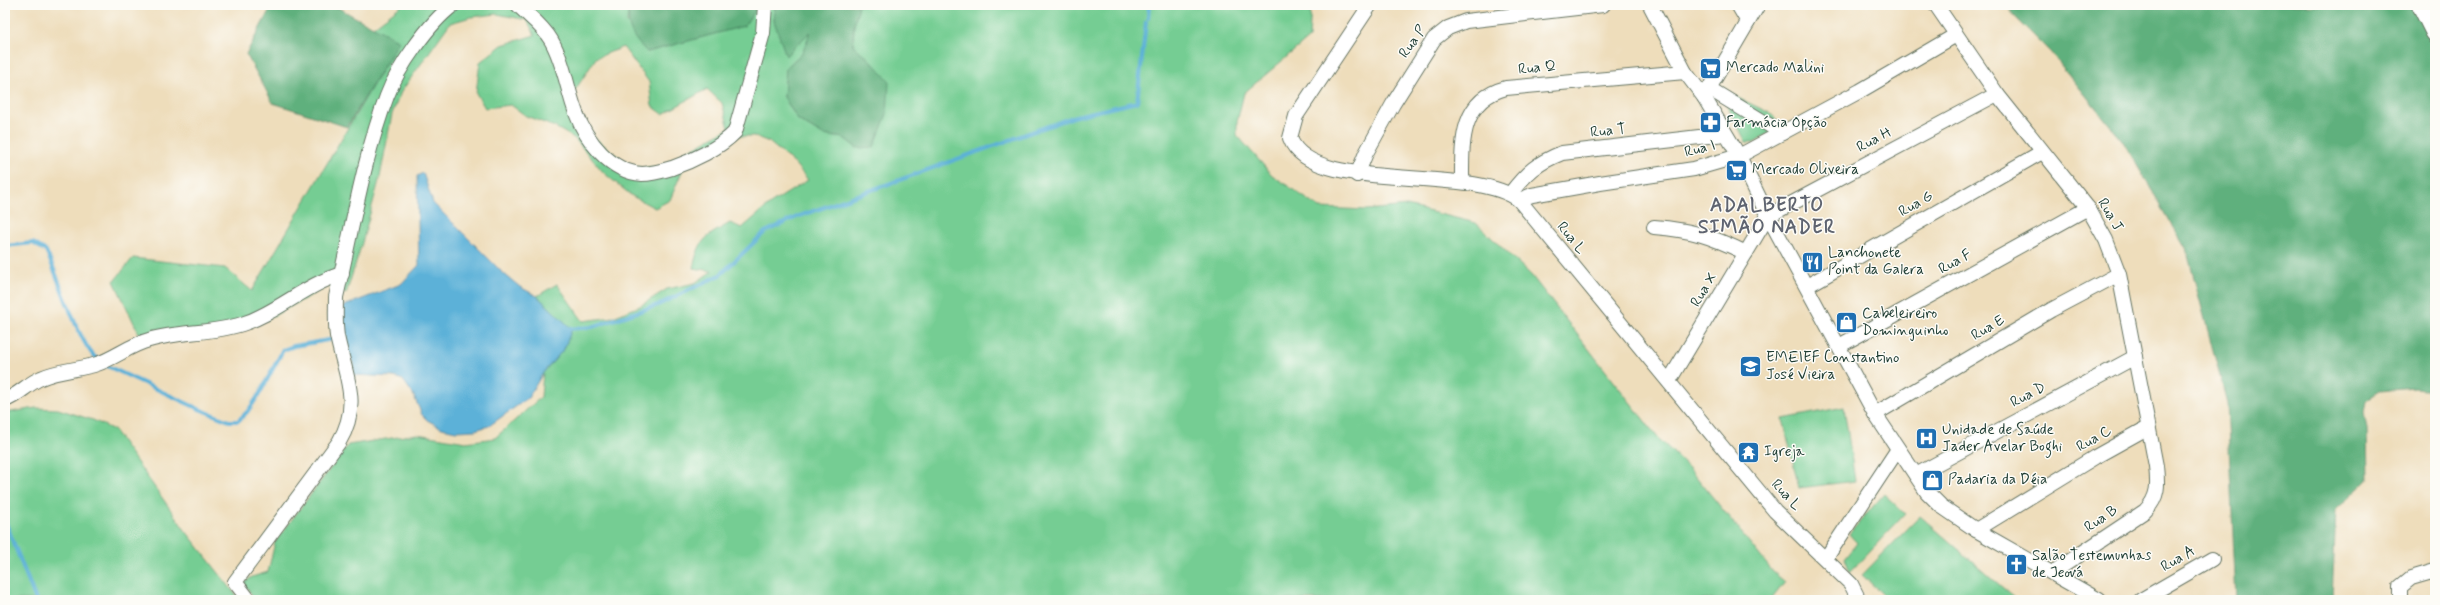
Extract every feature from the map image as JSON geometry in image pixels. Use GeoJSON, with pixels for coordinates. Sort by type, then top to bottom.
{"type":"FeatureCollection","features":[{"type":"Feature","properties":{"kind":"street"},"geometry":{"type":"LineString","coordinates":[[249,600],[235,582],[339,442],[351,412],[351,391],[336,328],[336,297],[366,170],[388,94],[406,62],[425,35],[444,12],[453,5]]}},
{"type":"Feature","properties":{"kind":"street"},"geometry":{"type":"LineString","coordinates":[[518,5],[541,27],[551,41],[576,114],[586,134],[610,161],[627,170],[641,174],[657,172],[677,166],[725,141],[735,132],[763,33],[765,5]]}},
{"type":"Feature","properties":{"kind":"street","name":"Rua P"},"geometry":{"type":"LineString","coordinates":[[1357,175],[1366,153],[1397,98],[1434,40],[1444,30],[1466,21],[1602,5]]}},
{"type":"Feature","properties":{"kind":"street"},"geometry":{"type":"LineString","coordinates":[[1650,5],[1685,72],[1707,93],[1782,133]]}},
{"type":"Feature","properties":{"kind":"street"},"geometry":{"type":"LineString","coordinates":[[1738,5],[1748,22]]}},
{"type":"Feature","properties":{"kind":"street"},"geometry":{"type":"LineString","coordinates":[[1707,93],[1758,5]]}},
{"type":"Feature","properties":{"kind":"street","name":"Rua J"},"geometry":{"type":"LineString","coordinates":[[1936,5],[1997,94],[2088,208],[2106,240],[2119,274],[2158,485]]}},
{"type":"Feature","properties":{"kind":"street"},"geometry":{"type":"LineString","coordinates":[[2422,5],[2435,33]]}},
{"type":"Feature","properties":{"kind":"street"},"geometry":{"type":"LineString","coordinates":[[1364,7],[1296,116],[1290,138],[1295,148],[1309,159],[1357,175],[1462,182],[1515,197]]}},
{"type":"Feature","properties":{"kind":"street","name":"Rua I"},"geometry":{"type":"LineString","coordinates":[[1515,197],[1532,196],[1600,183],[1694,169],[1739,156],[1860,91],[1956,35]]}},
{"type":"Feature","properties":{"kind":"street","name":"Rua Q"},"geometry":{"type":"LineString","coordinates":[[1462,182],[1462,140],[1467,121],[1479,104],[1494,91],[1685,72]]}},
{"type":"Feature","properties":{"kind":"street"},"geometry":{"type":"LineString","coordinates":[[1707,93],[1725,134],[1739,156],[1768,216],[1875,414],[1916,475],[1941,506],[1976,530],[2099,600]]}},
{"type":"Feature","properties":{"kind":"street","name":"Rua H"},"geometry":{"type":"LineString","coordinates":[[1768,216],[1997,94]]}},
{"type":"Feature","properties":{"kind":"street","name":"Rua T"},"geometry":{"type":"LineString","coordinates":[[1515,197],[1532,168],[1543,160],[1562,153],[1725,134]]}},
{"type":"Feature","properties":{"kind":"street","name":"Rua G"},"geometry":{"type":"LineString","coordinates":[[1807,286],[2042,152]]}},
{"type":"Feature","properties":{"kind":"street","name":"Rua L"},"geometry":{"type":"LineString","coordinates":[[1515,197],[1669,381],[1775,511],[1826,558],[1851,584],[1859,600]]}},
{"type":"Feature","properties":{"kind":"street","name":"Rua F"},"geometry":{"type":"LineString","coordinates":[[1839,346],[2088,208]]}},
{"type":"Feature","properties":{"kind":"street","name":"Rua X"},"geometry":{"type":"LineString","coordinates":[[1669,381],[1768,216]]}},
{"type":"Feature","properties":{"kind":"street"},"geometry":{"type":"LineString","coordinates":[[1654,227],[1685,229],[1719,240],[1746,253]]}},
{"type":"Feature","properties":{"kind":"street"},"geometry":{"type":"LineString","coordinates":[[5,400],[14,397],[42,377],[98,364],[145,341],[167,335],[224,329],[242,324],[269,312],[326,280],[342,274]]}},
{"type":"Feature","properties":{"kind":"street","name":"Rua E"},"geometry":{"type":"LineString","coordinates":[[1875,414],[2051,310],[2119,274]]}},
{"type":"Feature","properties":{"kind":"street","name":"Rua D"},"geometry":{"type":"LineString","coordinates":[[1916,475],[2135,357]]}},
{"type":"Feature","properties":{"kind":"street","name":"Rua C"},"geometry":{"type":"LineString","coordinates":[[1976,530],[2095,457],[2147,428]]}},
{"type":"Feature","properties":{"kind":"street"},"geometry":{"type":"LineString","coordinates":[[1826,558],[1898,449]]}},
{"type":"Feature","properties":{"kind":"street","name":"Rua B"},"geometry":{"type":"LineString","coordinates":[[2052,573],[2145,511],[2154,500],[2158,485]]}},
{"type":"Feature","properties":{"kind":"street","name":"Rua A"},"geometry":{"type":"LineString","coordinates":[[2141,600],[2212,559]]}},
{"type":"Feature","properties":{"kind":"street"},"geometry":{"type":"LineString","coordinates":[[2400,600],[2400,587],[2407,580],[2435,571]]}},
{"type":"Feature","properties":{"kind":"green space"},"geometry":{"type":"Polygon","coordinates":[[[262,5],[333,5],[399,41],[347,127],[273,103],[246,54],[270,9],[262,5]]]}},
{"type":"Feature","properties":{"kind":"green space"},"geometry":{"type":"Polygon","coordinates":[[[402,5],[629,5],[627,22],[647,52],[743,26],[759,5],[775,5],[774,21],[803,39],[811,31],[803,52],[786,68],[784,97],[798,120],[823,135],[844,138],[857,148],[870,60],[853,45],[854,25],[859,5],[1311,5],[1309,38],[1244,93],[1237,122],[1237,135],[1272,175],[1320,208],[1367,210],[1407,206],[1476,223],[1531,275],[1658,438],[1690,469],[1773,572],[1785,582],[1771,600],[256,600],[245,586],[245,582],[252,577],[268,572],[275,542],[348,445],[417,434],[466,442],[495,438],[541,397],[543,373],[564,349],[571,329],[537,296],[557,284],[583,321],[613,317],[640,306],[667,289],[695,283],[712,271],[693,268],[698,250],[704,240],[714,232],[730,223],[742,228],[770,204],[808,180],[795,164],[769,142],[754,136],[737,136],[685,164],[670,200],[655,208],[632,196],[604,173],[574,138],[555,127],[526,116],[511,105],[485,108],[476,93],[480,62],[502,45],[535,35],[527,20],[497,14],[471,17],[450,23],[401,92],[392,114],[380,177],[346,294],[328,286],[266,320],[142,340],[114,281],[133,258],[225,268],[252,291],[399,41],[373,27],[402,5]],[[623,47],[596,58],[570,98],[576,123],[631,167],[657,168],[729,128],[722,103],[707,89],[663,114],[652,106],[649,82],[623,47]]]}},
{"type":"Feature","properties":{"kind":"green space"},"geometry":{"type":"Polygon","coordinates":[[[629,5],[759,5],[744,26],[647,52],[633,36],[631,31],[628,19],[629,5]]]}},
{"type":"Feature","properties":{"kind":"green space"},"geometry":{"type":"Polygon","coordinates":[[[775,5],[859,5],[854,25],[853,45],[870,60],[889,81],[887,114],[874,147],[857,148],[844,138],[823,135],[798,120],[784,97],[786,68],[803,52],[810,32],[786,56],[774,21],[775,5]]]}},
{"type":"Feature","properties":{"kind":"green space"},"geometry":{"type":"Polygon","coordinates":[[[2007,5],[2435,5],[2435,390],[2415,388],[2380,391],[2366,400],[2364,413],[2367,429],[2368,479],[2336,510],[2332,600],[2236,600],[2227,403],[2186,248],[2122,140],[2051,53],[2014,16],[2007,5]]]}},
{"type":"Feature","properties":{"kind":"green space"},"geometry":{"type":"Polygon","coordinates":[[[1736,97],[1770,113],[1782,125],[1754,142],[1746,142],[1723,98],[1736,97]]]}},
{"type":"Feature","properties":{"kind":"green space"},"geometry":{"type":"Polygon","coordinates":[[[1844,407],[1855,481],[1799,488],[1783,419],[1844,407]]]}},
{"type":"Feature","properties":{"kind":"green space"},"geometry":{"type":"Polygon","coordinates":[[[36,408],[58,409],[93,420],[114,430],[185,530],[240,600],[5,600],[5,413],[36,408]]]}},
{"type":"Feature","properties":{"kind":"green space"},"geometry":{"type":"Polygon","coordinates":[[[1884,494],[1905,514],[1850,572],[1845,558],[1857,543],[1849,534],[1884,494]]]}},
{"type":"Feature","properties":{"kind":"green space"},"geometry":{"type":"Polygon","coordinates":[[[1920,516],[2017,600],[1889,600],[1862,575],[1920,516]]]}},
{"type":"Feature","properties":{"kind":"water"},"geometry":{"type":"Polygon","coordinates":[[[423,173],[433,203],[503,273],[520,287],[537,296],[572,329],[564,349],[543,373],[528,398],[489,426],[475,430],[456,431],[442,428],[427,420],[422,415],[413,394],[403,380],[394,377],[353,375],[353,363],[341,339],[344,306],[401,284],[419,265],[417,176],[423,173]]]}},
{"type":"Feature","properties":{"kind":"waterway"},"geometry":{"type":"LineString","coordinates":[[1148,18],[1149,5]]}},
{"type":"Feature","properties":{"kind":"waterway"},"geometry":{"type":"LineString","coordinates":[[567,329],[592,327],[658,305],[720,275],[765,232],[797,217],[1076,116],[1137,102],[1146,22]]}},
{"type":"Feature","properties":{"kind":"waterway"},"geometry":{"type":"LineString","coordinates":[[5,246],[33,243],[46,251],[83,340],[98,360]]}},
{"type":"Feature","properties":{"kind":"waterway"},"geometry":{"type":"LineString","coordinates":[[105,365],[199,409],[229,421],[238,421],[248,411],[260,393],[283,350],[294,346],[334,339]]}},
{"type":"Feature","properties":{"kind":"waterway"},"geometry":{"type":"LineString","coordinates":[[5,521],[36,600]]}},
{"type":"Feature","properties":{"kind":"place","name":"Mercado Malini"},"geometry":{"type":"Point","coordinates":[1710,68]}},
{"type":"Feature","properties":{"kind":"place","name":"Farmácia Opção"},"geometry":{"type":"Point","coordinates":[1710,123]}},
{"type":"Feature","properties":{"kind":"place","name":"Mercado Oliveira"},"geometry":{"type":"Point","coordinates":[1737,170]}},
{"type":"Feature","properties":{"kind":"place","name":"Lanchonete Point da Galera"},"geometry":{"type":"Point","coordinates":[1813,262]}},
{"type":"Feature","properties":{"kind":"place","name":"Cabeleireiro Dominguinho"},"geometry":{"type":"Point","coordinates":[1846,323]}},
{"type":"Feature","properties":{"kind":"place","name":"EMEIEF Constantino José Vieira"},"geometry":{"type":"Point","coordinates":[1750,367]}},
{"type":"Feature","properties":{"kind":"place","name":"Unidade de Saúde Jader Avelar Boghi"},"geometry":{"type":"Point","coordinates":[1926,439]}},
{"type":"Feature","properties":{"kind":"place","name":"Igreja"},"geometry":{"type":"Point","coordinates":[1748,452]}},
{"type":"Feature","properties":{"kind":"place","name":"Padaria da Déia"},"geometry":{"type":"Point","coordinates":[1932,480]}},
{"type":"Feature","properties":{"kind":"place","name":"Salão Testemunhas de Jeová"},"geometry":{"type":"Point","coordinates":[2016,565]}},
{"type":"Feature","properties":{"kind":"district","name":"ADALBERTO SIMÃO NADER"},"geometry":{"type":"Point","coordinates":[1767,216]}}]}
